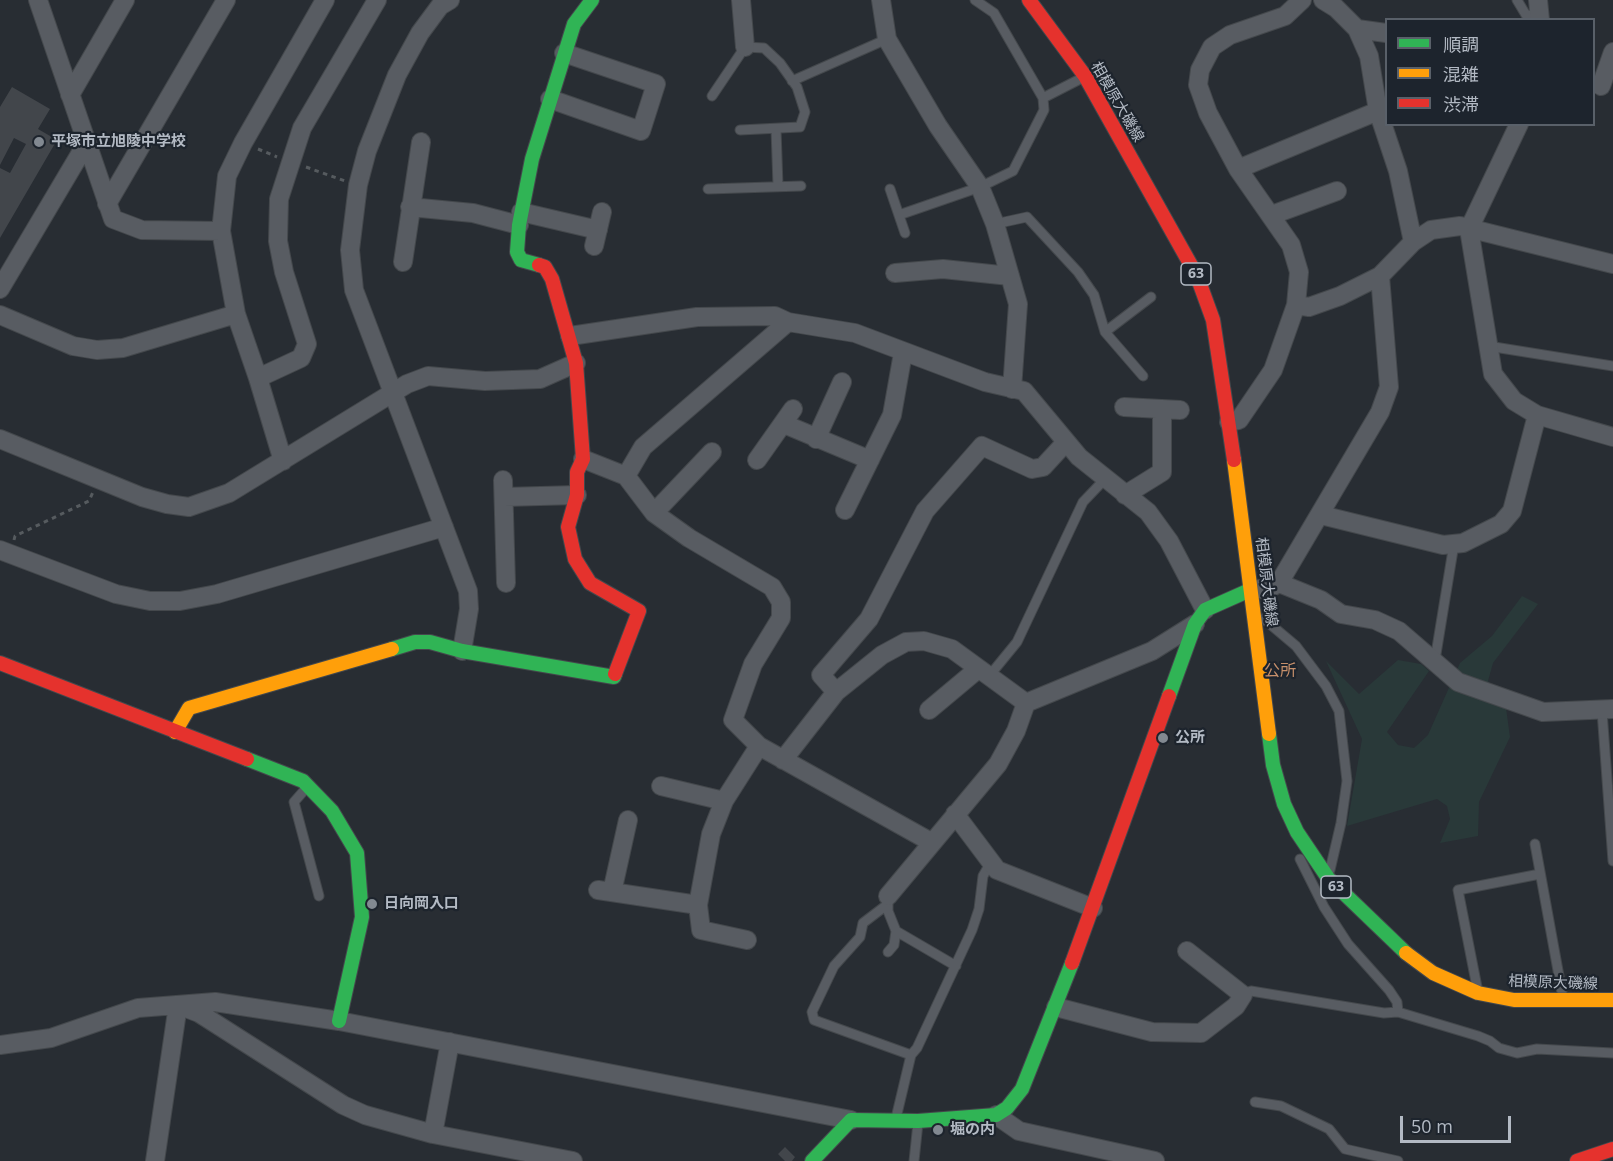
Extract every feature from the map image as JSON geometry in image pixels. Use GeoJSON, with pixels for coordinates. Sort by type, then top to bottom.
{"type":"FeatureCollection","features":[{"type":"Feature","properties":{"kind":"street"},"geometry":{"type":"LineString","coordinates":[[38,0],[113,219],[142,230],[221,231]]}},
{"type":"Feature","properties":{"kind":"street"},"geometry":{"type":"LineString","coordinates":[[70,95],[125,0]]}},
{"type":"Feature","properties":{"kind":"street"},"geometry":{"type":"LineString","coordinates":[[107,204],[226,0]]}},
{"type":"Feature","properties":{"kind":"street"},"geometry":{"type":"LineString","coordinates":[[283,461],[236,314],[221,231],[227,176],[243,143],[325,0]]}},
{"type":"Feature","properties":{"kind":"street"},"geometry":{"type":"LineString","coordinates":[[258,378],[301,358],[308,344],[284,272],[278,241],[279,199],[302,128],[377,0]]}},
{"type":"Feature","properties":{"kind":"street"},"geometry":{"type":"LineString","coordinates":[[450,0],[440,6],[420,33],[397,75],[367,151],[358,185],[350,249],[354,290],[468,591],[469,609],[462,651]]}},
{"type":"Feature","properties":{"kind":"street"},"geometry":{"type":"LineString","coordinates":[[175,732],[189,708],[415,642],[430,642],[462,651],[614,677],[639,611],[590,583],[575,560],[568,527],[577,495],[577,472],[583,459],[576,363],[552,279],[545,267],[521,260],[517,252],[520,218],[532,159],[574,24],[592,0]]}},
{"type":"Feature","properties":{"kind":"street"},"geometry":{"type":"LineString","coordinates":[[741,0],[745,47]]}},
{"type":"Feature","properties":{"kind":"street"},"geometry":{"type":"LineString","coordinates":[[881,0],[887,39],[914,87],[980,187],[995,224],[1018,304],[1019,326],[1012,389]]}},
{"type":"Feature","properties":{"kind":"street","name":"相模原大磯線"},"geometry":{"type":"LineString","coordinates":[[1029,0],[1085,76],[1197,276],[1213,320],[1229,422],[1274,765],[1284,804],[1297,832],[1328,878],[1395,945],[1433,973],[1478,993],[1514,1000],[1564,1002],[1613,1000]]}},
{"type":"Feature","properties":{"kind":"street"},"geometry":{"type":"LineString","coordinates":[[1229,422],[1239,420],[1273,370],[1296,305],[1299,272],[1291,245],[1238,169],[1208,113],[1198,85],[1200,70],[1212,47],[1230,35],[1285,16],[1302,0]]}},
{"type":"Feature","properties":{"kind":"street"},"geometry":{"type":"LineString","coordinates":[[1323,0],[1336,8],[1357,29],[1369,56],[1377,111],[1398,171],[1413,242]]}},
{"type":"Feature","properties":{"kind":"street"},"geometry":{"type":"LineString","coordinates":[[1357,29],[1385,33]]}},
{"type":"Feature","properties":{"kind":"street"},"geometry":{"type":"LineString","coordinates":[[1602,87],[1613,52]]}},
{"type":"Feature","properties":{"kind":"street"},"geometry":{"type":"LineString","coordinates":[[550,99],[641,131],[656,84],[564,53]]}},
{"type":"Feature","properties":{"kind":"street"},"geometry":{"type":"LineString","coordinates":[[1238,169],[1377,111]]}},
{"type":"Feature","properties":{"kind":"street"},"geometry":{"type":"LineString","coordinates":[[1518,126],[1469,229],[1486,345],[1493,374],[1514,401],[1537,415],[1613,437]]}},
{"type":"Feature","properties":{"kind":"street"},"geometry":{"type":"LineString","coordinates":[[403,262],[421,142]]}},
{"type":"Feature","properties":{"kind":"street"},"geometry":{"type":"LineString","coordinates":[[0,290],[86,144]]}},
{"type":"Feature","properties":{"kind":"street"},"geometry":{"type":"LineString","coordinates":[[1272,215],[1337,191]]}},
{"type":"Feature","properties":{"kind":"street"},"geometry":{"type":"LineString","coordinates":[[410,207],[520,218],[598,229]]}},
{"type":"Feature","properties":{"kind":"street"},"geometry":{"type":"LineString","coordinates":[[1296,305],[1309,307],[1340,296],[1380,276],[1413,242],[1431,230],[1460,226],[1613,264]]}},
{"type":"Feature","properties":{"kind":"street"},"geometry":{"type":"LineString","coordinates":[[895,273],[943,269],[1010,276]]}},
{"type":"Feature","properties":{"kind":"street"},"geometry":{"type":"LineString","coordinates":[[888,900],[930,842],[998,764],[1016,731],[1026,703],[1152,651],[1218,602],[1250,590],[1270,588],[1279,583],[1380,412],[1389,387],[1380,276]]}},
{"type":"Feature","properties":{"kind":"street"},"geometry":{"type":"LineString","coordinates":[[0,315],[58,340],[97,350],[123,348],[236,314]]}},
{"type":"Feature","properties":{"kind":"street"},"geometry":{"type":"LineString","coordinates":[[0,1045],[51,1038],[138,1008],[214,1002],[339,1020],[851,1120],[918,1121],[996,1115],[1007,1108],[1022,1089],[1056,1007],[1200,617],[1169,541],[1148,512],[1079,457],[1024,391],[985,382],[855,333],[788,322],[775,316],[697,317],[570,336]]}},
{"type":"Feature","properties":{"kind":"street"},"geometry":{"type":"LineString","coordinates":[[626,476],[642,447],[788,322]]}},
{"type":"Feature","properties":{"kind":"street"},"geometry":{"type":"LineString","coordinates":[[845,510],[892,415],[903,353]]}},
{"type":"Feature","properties":{"kind":"street"},"geometry":{"type":"LineString","coordinates":[[0,439],[142,497],[166,504],[189,507],[229,493],[407,384],[428,376],[485,381],[540,379],[576,363]]}},
{"type":"Feature","properties":{"kind":"street"},"geometry":{"type":"LineString","coordinates":[[816,439],[842,382]]}},
{"type":"Feature","properties":{"kind":"street"},"geometry":{"type":"LineString","coordinates":[[1124,407],[1171,409],[1162,472],[1125,495]]}},
{"type":"Feature","properties":{"kind":"street"},"geometry":{"type":"LineString","coordinates":[[1321,515],[1443,545],[1463,543],[1500,524],[1512,511],[1537,415]]}},
{"type":"Feature","properties":{"kind":"street"},"geometry":{"type":"LineString","coordinates":[[757,460],[788,416],[816,439],[870,460]]}},
{"type":"Feature","properties":{"kind":"street"},"geometry":{"type":"LineString","coordinates":[[836,692],[820,675],[869,619],[925,511],[982,446],[1032,469],[1043,467],[1066,442]]}},
{"type":"Feature","properties":{"kind":"street"},"geometry":{"type":"LineString","coordinates":[[583,459],[626,476],[654,513],[689,538],[772,587],[781,602],[781,618],[753,664],[733,720],[759,746],[930,842]]}},
{"type":"Feature","properties":{"kind":"street"},"geometry":{"type":"LineString","coordinates":[[654,513],[707,465]]}},
{"type":"Feature","properties":{"kind":"street"},"geometry":{"type":"LineString","coordinates":[[507,583],[503,488],[577,495]]}},
{"type":"Feature","properties":{"kind":"street"},"geometry":{"type":"LineString","coordinates":[[0,550],[116,594],[150,601],[180,601],[217,594],[444,526]]}},
{"type":"Feature","properties":{"kind":"street"},"geometry":{"type":"LineString","coordinates":[[1279,583],[1321,600],[1341,614],[1375,620],[1399,631],[1458,682],[1543,712],[1608,710]]}},
{"type":"Feature","properties":{"kind":"street"},"geometry":{"type":"LineString","coordinates":[[783,760],[836,692],[882,655],[906,642],[924,641],[952,649],[1026,703]]}},
{"type":"Feature","properties":{"kind":"street"},"geometry":{"type":"LineString","coordinates":[[0,663],[303,781],[332,811],[357,853],[362,917],[339,1020]]}},
{"type":"Feature","properties":{"kind":"street"},"geometry":{"type":"LineString","coordinates":[[929,710],[984,672]]}},
{"type":"Feature","properties":{"kind":"street"},"geometry":{"type":"LineString","coordinates":[[747,940],[701,930],[698,905],[711,834],[724,801],[759,746]]}},
{"type":"Feature","properties":{"kind":"street"},"geometry":{"type":"LineString","coordinates":[[662,786],[724,801]]}},
{"type":"Feature","properties":{"kind":"street"},"geometry":{"type":"LineString","coordinates":[[955,814],[997,870],[1093,908]]}},
{"type":"Feature","properties":{"kind":"street"},"geometry":{"type":"LineString","coordinates":[[628,820],[605,891],[698,905]]}},
{"type":"Feature","properties":{"kind":"street"},"geometry":{"type":"LineString","coordinates":[[1056,1007],[1152,1032],[1201,1033],[1236,1006],[1243,994],[1187,951]]}},
{"type":"Feature","properties":{"kind":"street"},"geometry":{"type":"LineString","coordinates":[[178,1005],[199,1013],[343,1105],[365,1116],[433,1134],[573,1161]]}},
{"type":"Feature","properties":{"kind":"street"},"geometry":{"type":"LineString","coordinates":[[154,1161],[178,1005]]}},
{"type":"Feature","properties":{"kind":"street"},"geometry":{"type":"LineString","coordinates":[[433,1134],[450,1042]]}},
{"type":"Feature","properties":{"kind":"street"},"geometry":{"type":"LineString","coordinates":[[996,1115],[1019,1131],[1155,1161]]}},
{"type":"Feature","properties":{"kind":"street"},"geometry":{"type":"LineString","coordinates":[[812,1161],[851,1120]]}},
{"type":"Feature","properties":{"kind":"street"},"geometry":{"type":"LineString","coordinates":[[1577,1161],[1613,1149]]}},
{"type":"Feature","properties":{"kind":"lane"},"geometry":{"type":"LineString","coordinates":[[899,216],[980,187],[1013,171],[1044,110],[1043,98],[994,13],[975,0]]}},
{"type":"Feature","properties":{"kind":"lane"},"geometry":{"type":"LineString","coordinates":[[1517,0],[1526,15],[1539,12]]}},
{"type":"Feature","properties":{"kind":"lane"},"geometry":{"type":"LineString","coordinates":[[792,81],[887,39]]}},
{"type":"Feature","properties":{"kind":"lane"},"geometry":{"type":"LineString","coordinates":[[712,96],[745,47],[764,48],[780,63],[797,87],[805,112],[800,127],[740,130]]}},
{"type":"Feature","properties":{"kind":"lane"},"geometry":{"type":"LineString","coordinates":[[1043,98],[1085,76]]}},
{"type":"Feature","properties":{"kind":"lane"},"geometry":{"type":"LineString","coordinates":[[776,129],[778,186]]}},
{"type":"Feature","properties":{"kind":"lane"},"geometry":{"type":"LineString","coordinates":[[708,189],[801,186]]}},
{"type":"Feature","properties":{"kind":"lane"},"geometry":{"type":"LineString","coordinates":[[890,189],[905,233]]}},
{"type":"Feature","properties":{"kind":"lane"},"geometry":{"type":"LineString","coordinates":[[995,224],[1027,217],[1078,272],[1094,295],[1106,332],[1143,376]]}},
{"type":"Feature","properties":{"kind":"lane"},"geometry":{"type":"LineString","coordinates":[[1106,332],[1151,297]]}},
{"type":"Feature","properties":{"kind":"lane"},"geometry":{"type":"LineString","coordinates":[[1486,345],[1613,366]]}},
{"type":"Feature","properties":{"kind":"lane"},"geometry":{"type":"LineString","coordinates":[[984,672],[1017,642],[1083,502],[1105,478]]}},
{"type":"Feature","properties":{"kind":"lane"},"geometry":{"type":"LineString","coordinates":[[1435,660],[1454,544]]}},
{"type":"Feature","properties":{"kind":"lane"},"geometry":{"type":"LineString","coordinates":[[1254,619],[1264,619],[1296,646],[1326,686],[1339,711],[1347,781],[1341,823],[1328,878]]}},
{"type":"Feature","properties":{"kind":"lane"},"geometry":{"type":"LineString","coordinates":[[1608,710],[1613,861]]}},
{"type":"Feature","properties":{"kind":"lane"},"geometry":{"type":"LineString","coordinates":[[308,786],[294,802],[319,896]]}},
{"type":"Feature","properties":{"kind":"lane"},"geometry":{"type":"LineString","coordinates":[[1297,832],[1300,859],[1324,907],[1348,944],[1389,990],[1397,1002],[1398,1012]]}},
{"type":"Feature","properties":{"kind":"lane"},"geometry":{"type":"LineString","coordinates":[[1535,844],[1564,1002]]}},
{"type":"Feature","properties":{"kind":"lane"},"geometry":{"type":"LineString","coordinates":[[895,1120],[910,1055],[917,1048],[972,930],[979,909],[983,876],[991,862]]}},
{"type":"Feature","properties":{"kind":"lane"},"geometry":{"type":"LineString","coordinates":[[1478,993],[1458,890],[1540,874]]}},
{"type":"Feature","properties":{"kind":"lane"},"geometry":{"type":"LineString","coordinates":[[888,900],[891,924],[896,931],[956,966]]}},
{"type":"Feature","properties":{"kind":"lane"},"geometry":{"type":"LineString","coordinates":[[888,900],[863,923],[860,937],[834,966],[812,1012],[814,1020],[910,1055]]}},
{"type":"Feature","properties":{"kind":"lane"},"geometry":{"type":"LineString","coordinates":[[888,952],[894,945],[896,931]]}},
{"type":"Feature","properties":{"kind":"lane"},"geometry":{"type":"LineString","coordinates":[[1243,994],[1251,991],[1384,1013],[1398,1012],[1478,1036],[1499,1048],[1517,1053],[1537,1049],[1613,1053]]}},
{"type":"Feature","properties":{"kind":"lane"},"geometry":{"type":"LineString","coordinates":[[1256,1102],[1281,1106],[1329,1129],[1345,1149],[1398,1161]]}},
{"type":"Feature","properties":{"kind":"lane"},"geometry":{"type":"LineString","coordinates":[[914,1161],[918,1121]]}},
{"type":"Feature","properties":{"kind":"path"},"geometry":{"type":"LineString","coordinates":[[243,143],[283,159]]}},
{"type":"Feature","properties":{"kind":"path"},"geometry":{"type":"LineString","coordinates":[[297,164],[358,185]]}},
{"type":"Feature","properties":{"kind":"path"},"geometry":{"type":"LineString","coordinates":[[15,536],[89,501]]}},
{"type":"Feature","properties":{"kind":"shaded area"},"geometry":{"type":"Polygon","coordinates":[[[1522,596],[1538,604],[1493,663],[1488,681],[1506,708],[1510,737],[1479,802],[1478,836],[1440,843],[1450,819],[1447,806],[1437,799],[1347,826],[1362,739],[1326,661],[1359,694],[1398,660],[1421,664],[1429,671],[1387,732],[1398,745],[1414,748],[1428,735],[1460,663],[1492,636],[1522,596]]]}},
{"type":"Feature","properties":{"kind":"building"},"geometry":{"type":"Polygon","coordinates":[[[12,87],[50,109],[38,129],[57,140],[0,238],[0,168],[10,173],[26,144],[14,138],[0,165],[0,107],[12,87]]]}},
{"type":"Feature","properties":{"kind":"building"},"geometry":{"type":"Polygon","coordinates":[[[785,1147],[795,1157],[792,1161],[785,1161],[778,1154],[785,1147]]]}},
{"type":"Feature","properties":{"kind":"traffic: fast"},"geometry":{"type":"LineString","coordinates":[[539,265],[521,260],[517,252],[519,225],[532,159],[574,24],[592,0]]}},
{"type":"Feature","properties":{"kind":"traffic: fast"},"geometry":{"type":"LineString","coordinates":[[1169,696],[1195,624],[1205,610],[1250,590]]}},
{"type":"Feature","properties":{"kind":"traffic: fast"},"geometry":{"type":"LineString","coordinates":[[392,649],[415,642],[430,642],[462,651],[614,677],[615,674]]}},
{"type":"Feature","properties":{"kind":"traffic: fast"},"geometry":{"type":"LineString","coordinates":[[1269,734],[1273,765],[1284,804],[1297,832],[1328,878],[1406,953]]}},
{"type":"Feature","properties":{"kind":"traffic: fast"},"geometry":{"type":"LineString","coordinates":[[247,759],[303,781],[332,811],[357,853],[362,917],[339,1021]]}},
{"type":"Feature","properties":{"kind":"traffic: fast"},"geometry":{"type":"LineString","coordinates":[[812,1161],[851,1120],[918,1121],[996,1115],[1007,1108],[1022,1089],[1072,963]]}},
{"type":"Feature","properties":{"kind":"traffic: slow"},"geometry":{"type":"LineString","coordinates":[[1234,460],[1269,734]]}},
{"type":"Feature","properties":{"kind":"traffic: slow"},"geometry":{"type":"LineString","coordinates":[[175,732],[189,708],[392,649]]}},
{"type":"Feature","properties":{"kind":"traffic: slow"},"geometry":{"type":"LineString","coordinates":[[1406,953],[1433,973],[1478,993],[1514,1000],[1613,1000]]}},
{"type":"Feature","properties":{"kind":"traffic: jam"},"geometry":{"type":"LineString","coordinates":[[1029,0],[1085,76],[1197,276],[1213,320],[1234,460]]}},
{"type":"Feature","properties":{"kind":"traffic: jam"},"geometry":{"type":"LineString","coordinates":[[539,265],[545,267],[552,279],[576,363],[583,459],[577,472],[577,495],[568,527],[575,559],[590,583],[639,611],[615,674]]}},
{"type":"Feature","properties":{"kind":"traffic: jam"},"geometry":{"type":"LineString","coordinates":[[0,663],[247,759]]}},
{"type":"Feature","properties":{"kind":"traffic: jam"},"geometry":{"type":"LineString","coordinates":[[1072,963],[1169,696]]}},
{"type":"Feature","properties":{"kind":"traffic: jam"},"geometry":{"type":"LineString","coordinates":[[1577,1161],[1613,1149]]}},
{"type":"Feature","properties":{"kind":"place","name":"平塚市立旭陵中学校"},"geometry":{"type":"Point","coordinates":[39,142]}},
{"type":"Feature","properties":{"kind":"place","name":"公所"},"geometry":{"type":"Point","coordinates":[1163,738]}},
{"type":"Feature","properties":{"kind":"place","name":"日向岡入口"},"geometry":{"type":"Point","coordinates":[372,904]}},
{"type":"Feature","properties":{"kind":"place","name":"堀の内"},"geometry":{"type":"Point","coordinates":[938,1130]}},
{"type":"Feature","properties":{"kind":"district","name":"公所"},"geometry":{"type":"Point","coordinates":[1280,671]}}]}
